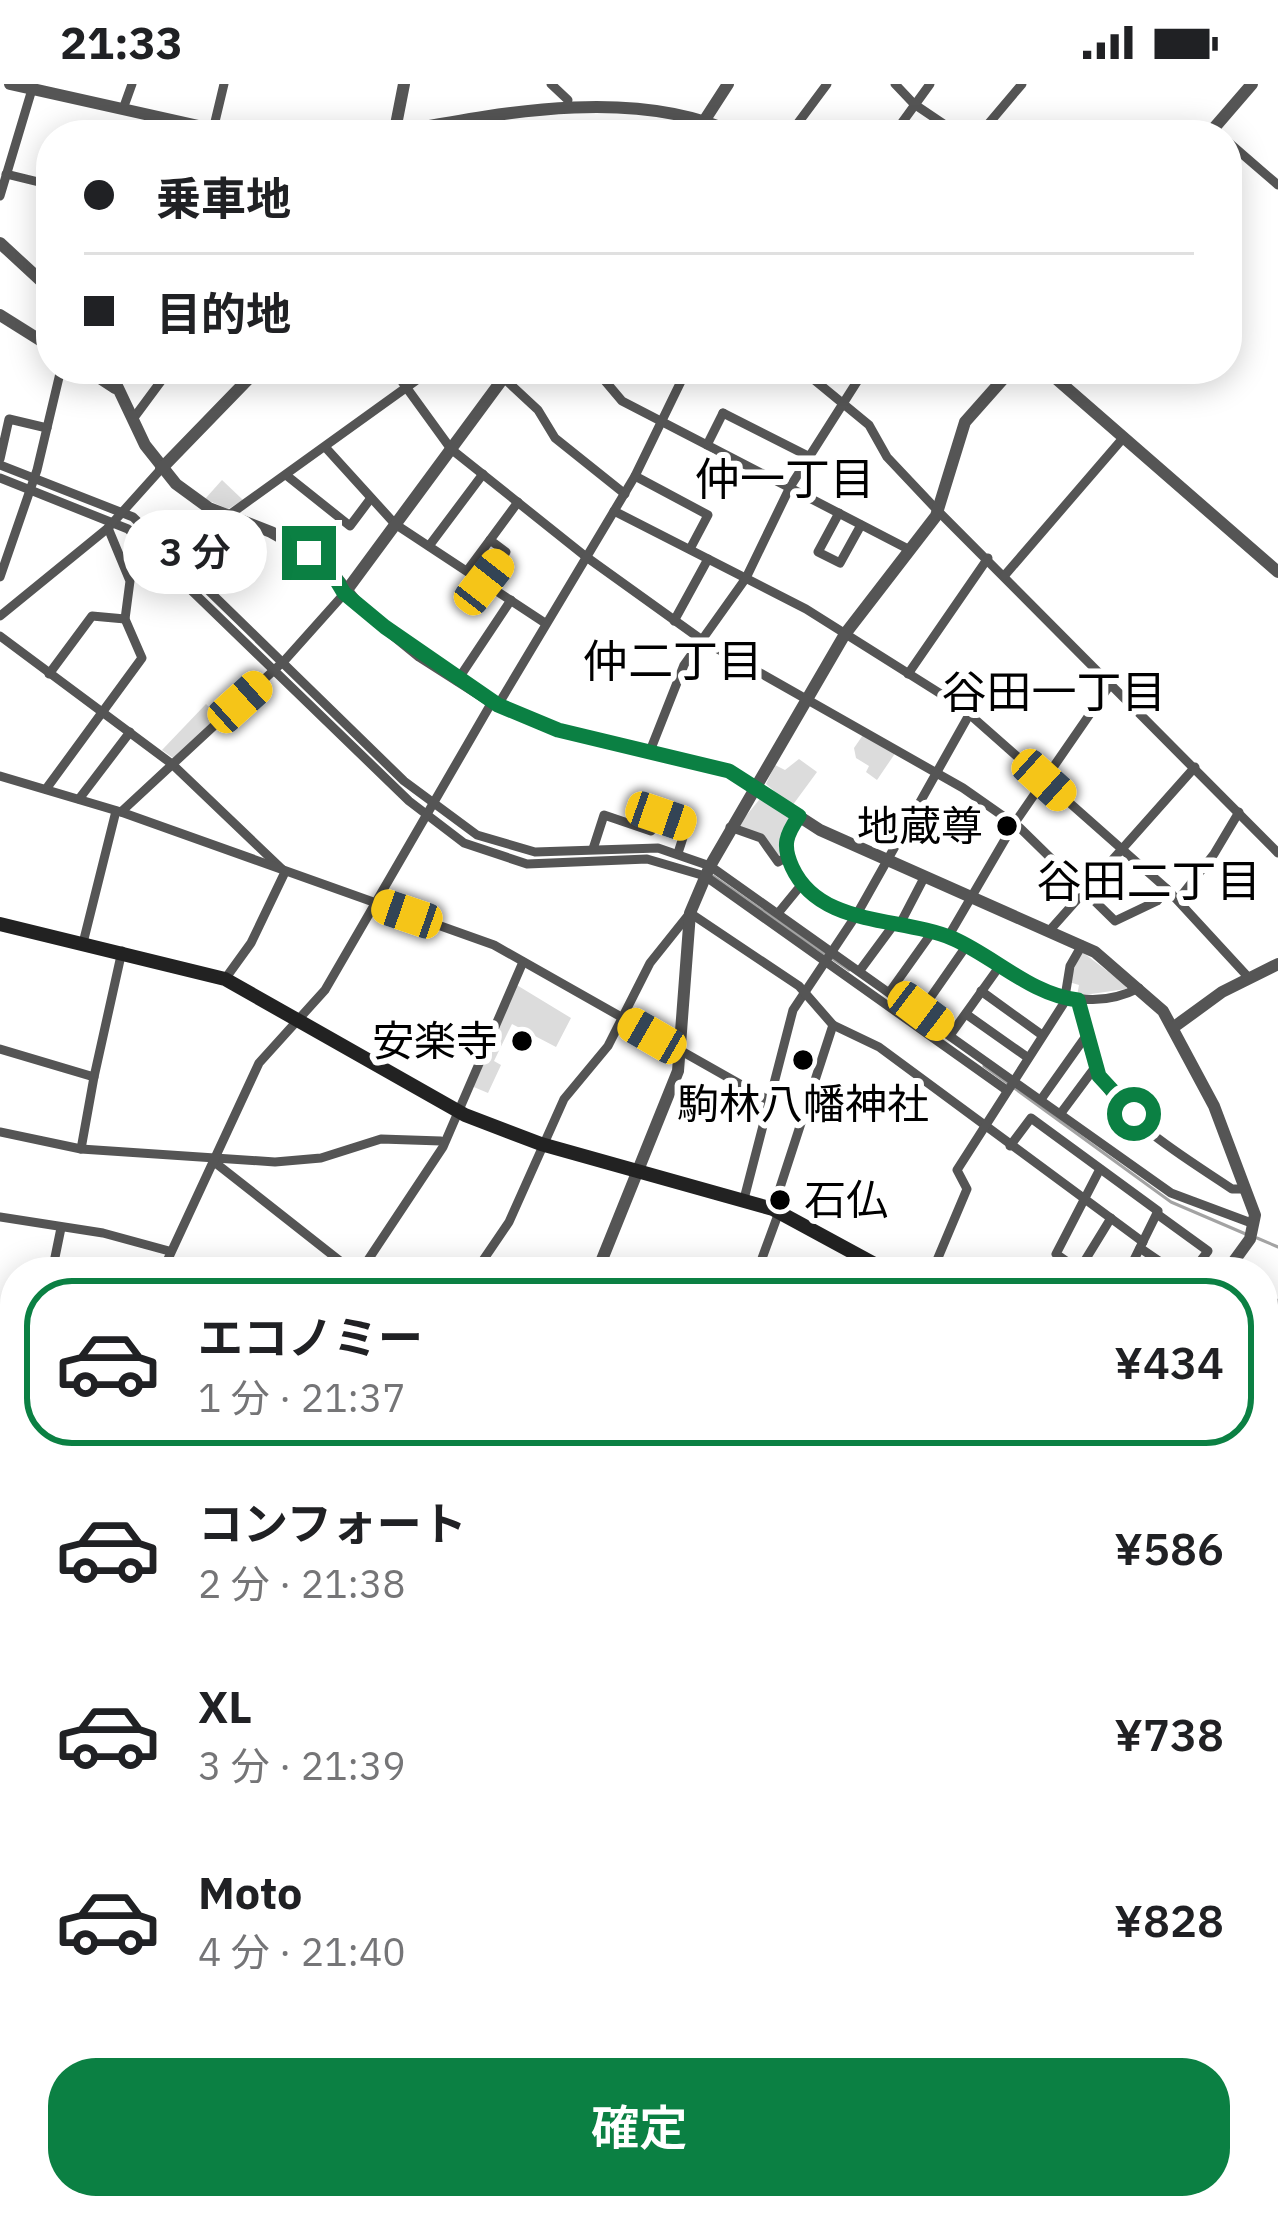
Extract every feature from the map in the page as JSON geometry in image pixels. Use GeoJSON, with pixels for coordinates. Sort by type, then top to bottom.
{"type":"FeatureCollection","features":[{"type":"Feature","properties":{"kind":"main road"},"geometry":{"type":"LineString","coordinates":[[0,924],[225,979],[455,1111],[541,1144],[776,1210],[862,1257]]}},
{"type":"Feature","properties":{"kind":"street"},"geometry":{"type":"LineString","coordinates":[[10,84],[171,120]]}},
{"type":"Feature","properties":{"kind":"street"},"geometry":{"type":"LineString","coordinates":[[123,109],[132,84]]}},
{"type":"Feature","properties":{"kind":"street"},"geometry":{"type":"LineString","coordinates":[[215,120],[224,84]]}},
{"type":"Feature","properties":{"kind":"street"},"geometry":{"type":"LineString","coordinates":[[393,120],[404,84]]}},
{"type":"Feature","properties":{"kind":"street"},"geometry":{"type":"LineString","coordinates":[[550,84],[568,100]]}},
{"type":"Feature","properties":{"kind":"street"},"geometry":{"type":"LineString","coordinates":[[706,120],[728,84]]}},
{"type":"Feature","properties":{"kind":"street"},"geometry":{"type":"LineString","coordinates":[[800,120],[827,84]]}},
{"type":"Feature","properties":{"kind":"street"},"geometry":{"type":"LineString","coordinates":[[895,84],[938,120]]}},
{"type":"Feature","properties":{"kind":"street"},"geometry":{"type":"LineString","coordinates":[[903,120],[931,84]]}},
{"type":"Feature","properties":{"kind":"street"},"geometry":{"type":"LineString","coordinates":[[992,120],[1022,84]]}},
{"type":"Feature","properties":{"kind":"street"},"geometry":{"type":"LineString","coordinates":[[1227,120],[1252,84]]}},
{"type":"Feature","properties":{"kind":"street"},"geometry":{"type":"LineString","coordinates":[[0,196],[33,87]]}},
{"type":"Feature","properties":{"kind":"street"},"geometry":{"type":"LineString","coordinates":[[463,120],[629,93],[713,120]]}},
{"type":"Feature","properties":{"kind":"street"},"geometry":{"type":"LineString","coordinates":[[149,120],[150,115]]}},
{"type":"Feature","properties":{"kind":"street"},"geometry":{"type":"LineString","coordinates":[[1242,155],[1278,185]]}},
{"type":"Feature","properties":{"kind":"street"},"geometry":{"type":"LineString","coordinates":[[6,174],[36,181]]}},
{"type":"Feature","properties":{"kind":"street"},"geometry":{"type":"LineString","coordinates":[[0,242],[36,276]]}},
{"type":"Feature","properties":{"kind":"street"},"geometry":{"type":"LineString","coordinates":[[0,315],[36,337]]}},
{"type":"Feature","properties":{"kind":"street"},"geometry":{"type":"LineString","coordinates":[[0,577],[34,478],[57,384]]}},
{"type":"Feature","properties":{"kind":"street"},"geometry":{"type":"LineString","coordinates":[[110,384],[119,390]]}},
{"type":"Feature","properties":{"kind":"street"},"geometry":{"type":"LineString","coordinates":[[116,384],[161,469],[209,508],[322,561],[344,593],[457,681],[495,704],[558,730],[729,771],[799,816],[886,859],[1082,945],[1139,988],[1174,1027],[1214,1106],[1246,1189],[1253,1232],[1239,1257]]}},
{"type":"Feature","properties":{"kind":"street"},"geometry":{"type":"LineString","coordinates":[[133,419],[159,384]]}},
{"type":"Feature","properties":{"kind":"street"},"geometry":{"type":"LineString","coordinates":[[0,616],[111,525],[241,384]]}},
{"type":"Feature","properties":{"kind":"street"},"geometry":{"type":"LineString","coordinates":[[404,384],[452,449],[585,556],[701,640],[934,769],[1014,824],[1115,921],[1157,901],[1167,889]]}},
{"type":"Feature","properties":{"kind":"street"},"geometry":{"type":"LineString","coordinates":[[230,515],[413,384]]}},
{"type":"Feature","properties":{"kind":"street"},"geometry":{"type":"LineString","coordinates":[[83,943],[118,811],[278,666],[344,593],[452,449],[494,384]]}},
{"type":"Feature","properties":{"kind":"street"},"geometry":{"type":"LineString","coordinates":[[513,384],[538,410],[555,438],[625,494]]}},
{"type":"Feature","properties":{"kind":"street"},"geometry":{"type":"LineString","coordinates":[[608,384],[622,401],[662,423],[910,550]]}},
{"type":"Feature","properties":{"kind":"street"},"geometry":{"type":"LineString","coordinates":[[167,1257],[259,1063],[325,990],[425,817],[625,494],[680,384]]}},
{"type":"Feature","properties":{"kind":"street"},"geometry":{"type":"LineString","coordinates":[[819,384],[869,425],[886,457],[1278,853]]}},
{"type":"Feature","properties":{"kind":"street"},"geometry":{"type":"LineString","coordinates":[[650,752],[683,665],[746,578],[790,487],[855,384]]}},
{"type":"Feature","properties":{"kind":"street"},"geometry":{"type":"LineString","coordinates":[[485,1257],[509,1222],[563,1099],[608,1046],[650,963],[690,913],[730,827],[758,786],[802,700],[845,634],[938,511],[958,434],[1000,384]]}},
{"type":"Feature","properties":{"kind":"street"},"geometry":{"type":"LineString","coordinates":[[1063,384],[1278,572]]}},
{"type":"Feature","properties":{"kind":"street"},"geometry":{"type":"LineString","coordinates":[[707,445],[725,410],[808,456]]}},
{"type":"Feature","properties":{"kind":"street"},"geometry":{"type":"LineString","coordinates":[[46,428],[9,419],[0,462],[122,512],[425,817],[464,843],[507,860],[548,866],[647,859],[707,871],[825,959],[1009,1084],[1042,1098],[1171,1192],[1253,1232]]}},
{"type":"Feature","properties":{"kind":"street"},"geometry":{"type":"LineString","coordinates":[[1005,575],[1124,437]]}},
{"type":"Feature","properties":{"kind":"street"},"geometry":{"type":"LineString","coordinates":[[326,448],[394,524],[545,622]]}},
{"type":"Feature","properties":{"kind":"street"},"geometry":{"type":"LineString","coordinates":[[429,546],[483,474]]}},
{"type":"Feature","properties":{"kind":"street"},"geometry":{"type":"LineString","coordinates":[[286,475],[350,526],[371,498]]}},
{"type":"Feature","properties":{"kind":"street"},"geometry":{"type":"LineString","coordinates":[[635,476],[708,515],[690,549]]}},
{"type":"Feature","properties":{"kind":"street"},"geometry":{"type":"LineString","coordinates":[[0,478],[111,525],[278,666],[432,806],[477,835],[508,847],[551,854],[630,846],[678,853],[779,912],[861,969],[951,1034],[1009,1084]]}},
{"type":"Feature","properties":{"kind":"street"},"geometry":{"type":"LineString","coordinates":[[467,571],[518,502]]}},
{"type":"Feature","properties":{"kind":"street"},"geometry":{"type":"LineString","coordinates":[[614,511],[845,634],[969,715],[1178,899],[1250,978]]}},
{"type":"Feature","properties":{"kind":"street"},"geometry":{"type":"LineString","coordinates":[[839,514],[818,552],[840,563],[861,525]]}},
{"type":"Feature","properties":{"kind":"street"},"geometry":{"type":"LineString","coordinates":[[46,789],[142,658],[125,619],[130,581],[111,525]]}},
{"type":"Feature","properties":{"kind":"street"},"geometry":{"type":"LineString","coordinates":[[484,582],[506,553],[490,540]]}},
{"type":"Feature","properties":{"kind":"street"},"geometry":{"type":"LineString","coordinates":[[908,674],[988,558]]}},
{"type":"Feature","properties":{"kind":"street"},"geometry":{"type":"LineString","coordinates":[[674,620],[708,559]]}},
{"type":"Feature","properties":{"kind":"street"},"geometry":{"type":"LineString","coordinates":[[457,681],[511,600]]}},
{"type":"Feature","properties":{"kind":"street"},"geometry":{"type":"LineString","coordinates":[[50,674],[92,616],[125,619]]}},
{"type":"Feature","properties":{"kind":"street"},"geometry":{"type":"LineString","coordinates":[[0,636],[172,764],[285,872]]}},
{"type":"Feature","properties":{"kind":"street"},"geometry":{"type":"LineString","coordinates":[[948,937],[1014,824],[1112,682]]}},
{"type":"Feature","properties":{"kind":"street"},"geometry":{"type":"LineString","coordinates":[[744,1199],[786,1028],[804,991],[857,914],[934,769],[969,715]]}},
{"type":"Feature","properties":{"kind":"street"},"geometry":{"type":"LineString","coordinates":[[79,799],[130,732]]}},
{"type":"Feature","properties":{"kind":"street"},"geometry":{"type":"LineString","coordinates":[[1050,930],[1195,766]]}},
{"type":"Feature","properties":{"kind":"street"},"geometry":{"type":"LineString","coordinates":[[0,776],[118,811],[469,934],[768,1100]]}},
{"type":"Feature","properties":{"kind":"street"},"geometry":{"type":"LineString","coordinates":[[1178,899],[1214,854],[1239,812]]}},
{"type":"Feature","properties":{"kind":"street"},"geometry":{"type":"LineString","coordinates":[[593,849],[604,815],[651,831],[661,816],[687,825],[678,853]]}},
{"type":"Feature","properties":{"kind":"street"},"geometry":{"type":"LineString","coordinates":[[799,816],[786,835],[787,856],[802,884],[824,905],[933,931],[1065,998],[1078,1000],[1139,988]]}},
{"type":"Feature","properties":{"kind":"street"},"geometry":{"type":"LineString","coordinates":[[730,827],[761,838],[778,862],[787,856]]}},
{"type":"Feature","properties":{"kind":"street"},"geometry":{"type":"LineString","coordinates":[[225,979],[251,943],[285,872]]}},
{"type":"Feature","properties":{"kind":"street"},"geometry":{"type":"LineString","coordinates":[[861,969],[898,924],[925,876]]}},
{"type":"Feature","properties":{"kind":"street"},"geometry":{"type":"LineString","coordinates":[[779,912],[802,884]]}},
{"type":"Feature","properties":{"kind":"street"},"geometry":{"type":"LineString","coordinates":[[690,913],[804,991],[833,1025],[879,1047],[1082,1196],[1156,1257]]}},
{"type":"Feature","properties":{"kind":"street"},"geometry":{"type":"LineString","coordinates":[[603,1257],[682,1053],[690,913]]}},
{"type":"Feature","properties":{"kind":"street"},"geometry":{"type":"LineString","coordinates":[[891,991],[933,931]]}},
{"type":"Feature","properties":{"kind":"street"},"geometry":{"type":"LineString","coordinates":[[921,1011],[967,945]]}},
{"type":"Feature","properties":{"kind":"street"},"geometry":{"type":"LineString","coordinates":[[938,1257],[967,1189],[957,1170],[981,1125],[1065,998],[1070,966],[1082,945]]}},
{"type":"Feature","properties":{"kind":"street"},"geometry":{"type":"LineString","coordinates":[[81,1149],[122,951]]}},
{"type":"Feature","properties":{"kind":"street"},"geometry":{"type":"LineString","coordinates":[[367,1257],[443,1147],[441,1141],[523,962]]}},
{"type":"Feature","properties":{"kind":"street"},"geometry":{"type":"LineString","coordinates":[[1174,1027],[1278,964]]}},
{"type":"Feature","properties":{"kind":"street"},"geometry":{"type":"LineString","coordinates":[[951,1034],[999,967]]}},
{"type":"Feature","properties":{"kind":"street"},"geometry":{"type":"LineString","coordinates":[[981,991],[1042,1035]]}},
{"type":"Feature","properties":{"kind":"street"},"geometry":{"type":"LineString","coordinates":[[1078,1000],[1096,1066],[1115,1096],[1159,1139],[1232,1190],[1246,1189]]}},
{"type":"Feature","properties":{"kind":"street"},"geometry":{"type":"LineString","coordinates":[[966,1014],[1027,1057]]}},
{"type":"Feature","properties":{"kind":"street"},"geometry":{"type":"LineString","coordinates":[[762,1257],[833,1025]]}},
{"type":"Feature","properties":{"kind":"street"},"geometry":{"type":"LineString","coordinates":[[1042,1098],[1086,1036]]}},
{"type":"Feature","properties":{"kind":"street"},"geometry":{"type":"LineString","coordinates":[[0,1049],[94,1077]]}},
{"type":"Feature","properties":{"kind":"street"},"geometry":{"type":"LineString","coordinates":[[1061,1113],[1096,1066]]}},
{"type":"Feature","properties":{"kind":"street"},"geometry":{"type":"LineString","coordinates":[[1010,1146],[1031,1118],[1208,1251],[1203,1257]]}},
{"type":"Feature","properties":{"kind":"street"},"geometry":{"type":"LineString","coordinates":[[0,1132],[81,1149],[296,1162],[381,1139],[441,1141]]}},
{"type":"Feature","properties":{"kind":"street"},"geometry":{"type":"LineString","coordinates":[[214,1159],[338,1257]]}},
{"type":"Feature","properties":{"kind":"street"},"geometry":{"type":"LineString","coordinates":[[1061,1257],[1057,1254],[1082,1196],[1100,1169]]}},
{"type":"Feature","properties":{"kind":"street"},"geometry":{"type":"LineString","coordinates":[[1136,1257],[1156,1214]]}},
{"type":"Feature","properties":{"kind":"street"},"geometry":{"type":"LineString","coordinates":[[0,1217],[169,1251]]}},
{"type":"Feature","properties":{"kind":"street"},"geometry":{"type":"LineString","coordinates":[[1087,1257],[1111,1218]]}},
{"type":"Feature","properties":{"kind":"street"},"geometry":{"type":"LineString","coordinates":[[55,1257],[61,1228]]}},
{"type":"Feature","properties":{"kind":"shaded area"},"geometry":{"type":"Polygon","coordinates":[[[222,480],[243,500],[228,509],[205,499],[222,480]]]}},
{"type":"Feature","properties":{"kind":"shaded area"},"geometry":{"type":"Polygon","coordinates":[[[206,704],[219,717],[173,758],[162,750],[206,704]]]}},
{"type":"Feature","properties":{"kind":"shaded area"},"geometry":{"type":"Polygon","coordinates":[[[863,735],[896,752],[877,780],[866,772],[869,766],[856,758],[854,748],[863,735]]]}},
{"type":"Feature","properties":{"kind":"shaded area"},"geometry":{"type":"Polygon","coordinates":[[[799,759],[817,772],[792,806],[766,784],[775,765],[785,770],[799,759]]]}},
{"type":"Feature","properties":{"kind":"shaded area"},"geometry":{"type":"Polygon","coordinates":[[[763,795],[793,820],[785,855],[778,857],[762,836],[737,827],[763,795]]]}},
{"type":"Feature","properties":{"kind":"shaded area"},"geometry":{"type":"Polygon","coordinates":[[[1081,951],[1126,989],[1077,996],[1079,985],[1069,982],[1081,951]]]}},
{"type":"Feature","properties":{"kind":"shaded area"},"geometry":{"type":"Polygon","coordinates":[[[515,984],[571,1018],[556,1047],[512,1024],[494,1061],[501,1065],[488,1093],[469,1085],[515,984]]]}},
{"type":"Feature","properties":{"kind":"waterway"},"geometry":{"type":"LineString","coordinates":[[713,876],[825,954]]}},
{"type":"Feature","properties":{"kind":"waterway"},"geometry":{"type":"LineString","coordinates":[[833,959],[849,970]]}},
{"type":"Feature","properties":{"kind":"waterway"},"geometry":{"type":"LineString","coordinates":[[984,1066],[1171,1202],[1248,1235]]}},
{"type":"Feature","properties":{"kind":"waterway"},"geometry":{"type":"LineString","coordinates":[[1257,1238],[1278,1247]]}},
{"type":"Feature","properties":{"kind":"place","name":"地蔵尊"},"geometry":{"type":"Point","coordinates":[1007,826]}},
{"type":"Feature","properties":{"kind":"place","name":"安楽寺"},"geometry":{"type":"Point","coordinates":[522,1041]}},
{"type":"Feature","properties":{"kind":"place","name":"駒林八幡神社"},"geometry":{"type":"Point","coordinates":[803,1060]}},
{"type":"Feature","properties":{"kind":"place","name":"石仏"},"geometry":{"type":"Point","coordinates":[780,1200]}},
{"type":"Feature","properties":{"kind":"district","name":"仲一丁目"},"geometry":{"type":"Point","coordinates":[785,479]}},
{"type":"Feature","properties":{"kind":"district","name":"仲二丁目"},"geometry":{"type":"Point","coordinates":[673,661]}},
{"type":"Feature","properties":{"kind":"district","name":"谷田一丁目"},"geometry":{"type":"Point","coordinates":[1054,692]}},
{"type":"Feature","properties":{"kind":"district","name":"谷田二丁目"},"geometry":{"type":"Point","coordinates":[1149,881]}},
{"type":"Feature","properties":{"kind":"route"},"geometry":{"type":"LineString","coordinates":[[309,553],[329,568],[344,593],[420,656],[498,705],[558,730],[729,771],[758,786],[799,816],[784,846],[796,877],[824,905],[933,931],[967,945],[1014,975],[1078,1000],[1099,1076],[1134,1114]]}}]}
